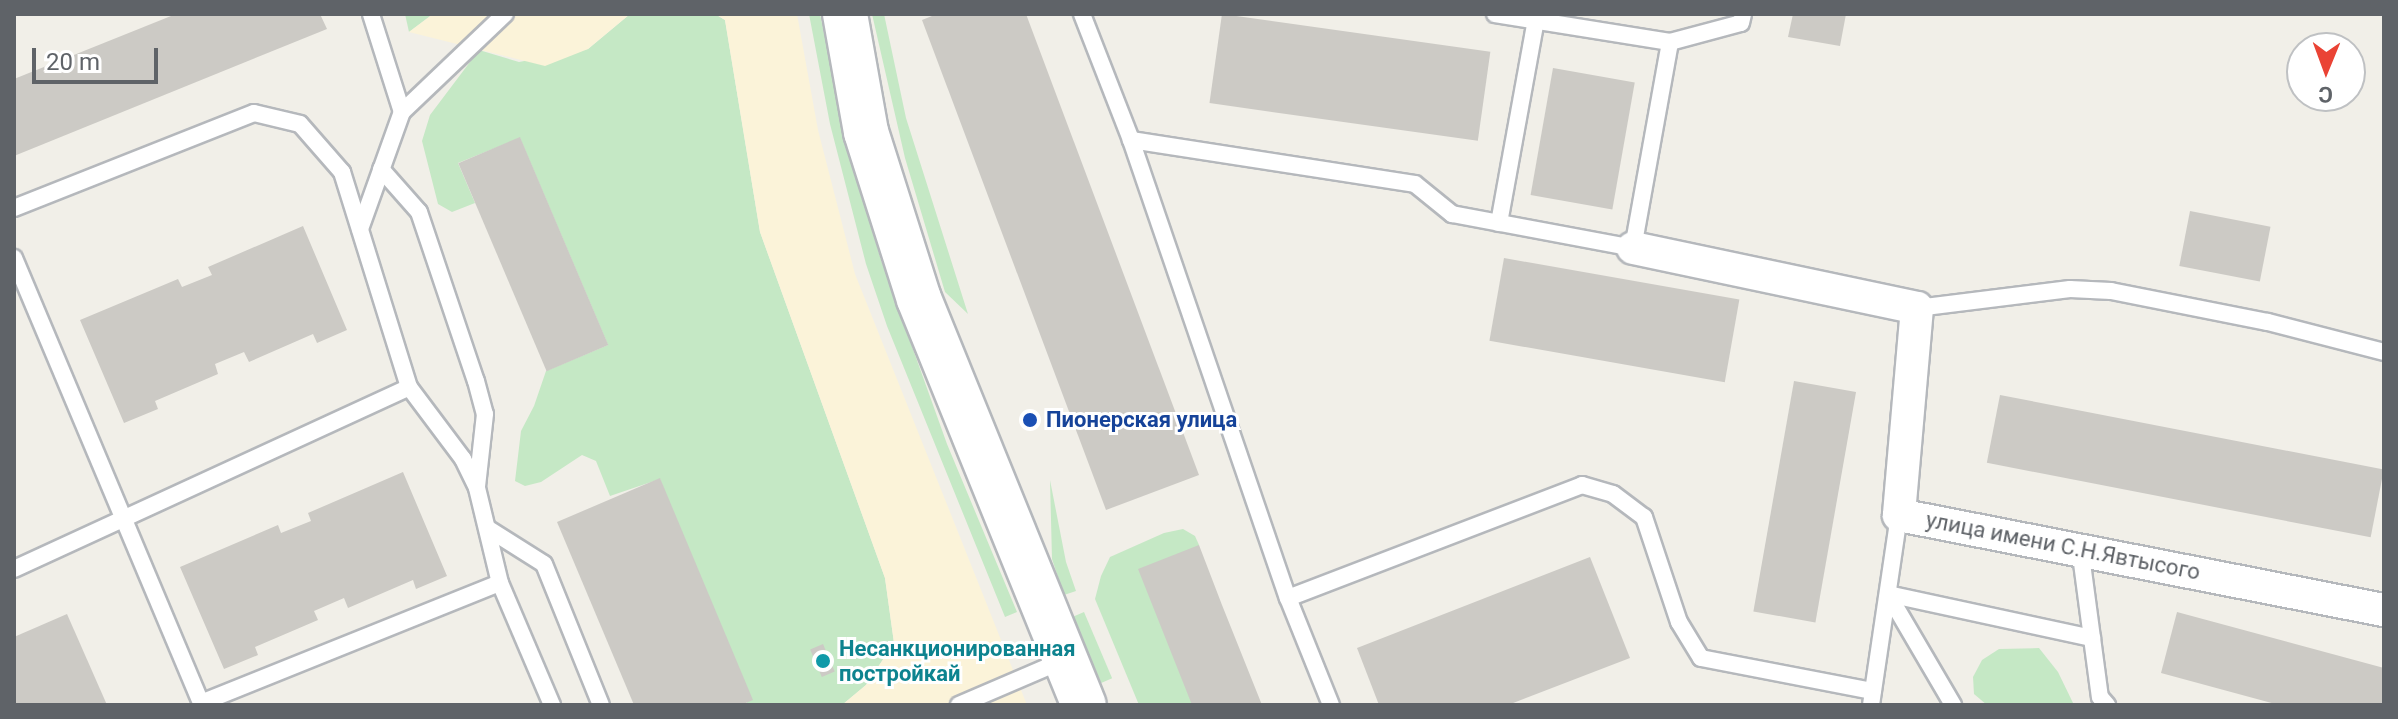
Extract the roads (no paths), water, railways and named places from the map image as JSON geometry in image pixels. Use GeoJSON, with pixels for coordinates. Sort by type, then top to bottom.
{"type":"FeatureCollection","features":[{"type":"Feature","properties":{"kind":"street"},"geometry":{"type":"LineString","coordinates":[[845,14],[866,132],[919,299],[1084,705]]}},
{"type":"Feature","properties":{"kind":"street"},"geometry":{"type":"LineString","coordinates":[[1633,248],[1917,308]]}},
{"type":"Feature","properties":{"kind":"street","name":"улица имени С.Н.Явтысого"},"geometry":{"type":"LineString","coordinates":[[1917,308],[1899,515],[2080,548],[2384,610]]}},
{"type":"Feature","properties":{"kind":"lane"},"geometry":{"type":"LineString","coordinates":[[371,14],[402,112]]}},
{"type":"Feature","properties":{"kind":"lane"},"geometry":{"type":"LineString","coordinates":[[360,229],[402,112],[505,14]]}},
{"type":"Feature","properties":{"kind":"lane"},"geometry":{"type":"LineString","coordinates":[[1082,14],[1131,140],[1288,598],[1331,705]]}},
{"type":"Feature","properties":{"kind":"lane"},"geometry":{"type":"LineString","coordinates":[[1495,14],[1670,42],[1741,23],[1743,14]]}},
{"type":"Feature","properties":{"kind":"lane"},"geometry":{"type":"LineString","coordinates":[[1499,223],[1536,20]]}},
{"type":"Feature","properties":{"kind":"lane"},"geometry":{"type":"LineString","coordinates":[[1131,140],[1415,184],[1452,214],[1633,248],[1670,42]]}},
{"type":"Feature","properties":{"kind":"lane"},"geometry":{"type":"LineString","coordinates":[[14,208],[254,113],[300,124],[342,172],[409,387],[463,459],[477,488],[500,583],[552,705]]}},
{"type":"Feature","properties":{"kind":"lane"},"geometry":{"type":"LineString","coordinates":[[381,169],[419,212],[476,381],[485,414],[477,488]]}},
{"type":"Feature","properties":{"kind":"lane"},"geometry":{"type":"LineString","coordinates":[[14,258],[202,704],[500,583]]}},
{"type":"Feature","properties":{"kind":"lane"},"geometry":{"type":"LineString","coordinates":[[1917,308],[2070,289],[2111,291],[2268,322],[2384,352]]}},
{"type":"Feature","properties":{"kind":"lane"},"geometry":{"type":"LineString","coordinates":[[14,569],[409,387]]}},
{"type":"Feature","properties":{"kind":"lane"},"geometry":{"type":"LineString","coordinates":[[1288,598],[1582,485],[1613,494],[1644,517],[1679,622],[1701,658],[1872,698],[1899,515]]}},
{"type":"Feature","properties":{"kind":"lane"},"geometry":{"type":"LineString","coordinates":[[487,528],[544,564],[601,705]]}},
{"type":"Feature","properties":{"kind":"lane"},"geometry":{"type":"LineString","coordinates":[[2080,548],[2101,702]]}},
{"type":"Feature","properties":{"kind":"lane"},"geometry":{"type":"LineString","coordinates":[[1888,594],[2092,638]]}},
{"type":"Feature","properties":{"kind":"lane"},"geometry":{"type":"LineString","coordinates":[[1888,594],[1953,705]]}},
{"type":"Feature","properties":{"kind":"lane"},"geometry":{"type":"LineString","coordinates":[[959,705],[1066,660]]}},
{"type":"Feature","properties":{"kind":"place","name":"Пионерская улица"},"geometry":{"type":"Point","coordinates":[1030,420]}},
{"type":"Feature","properties":{"kind":"place","name":"Несанкционированная постройкай"},"geometry":{"type":"Point","coordinates":[823,661]}}]}
